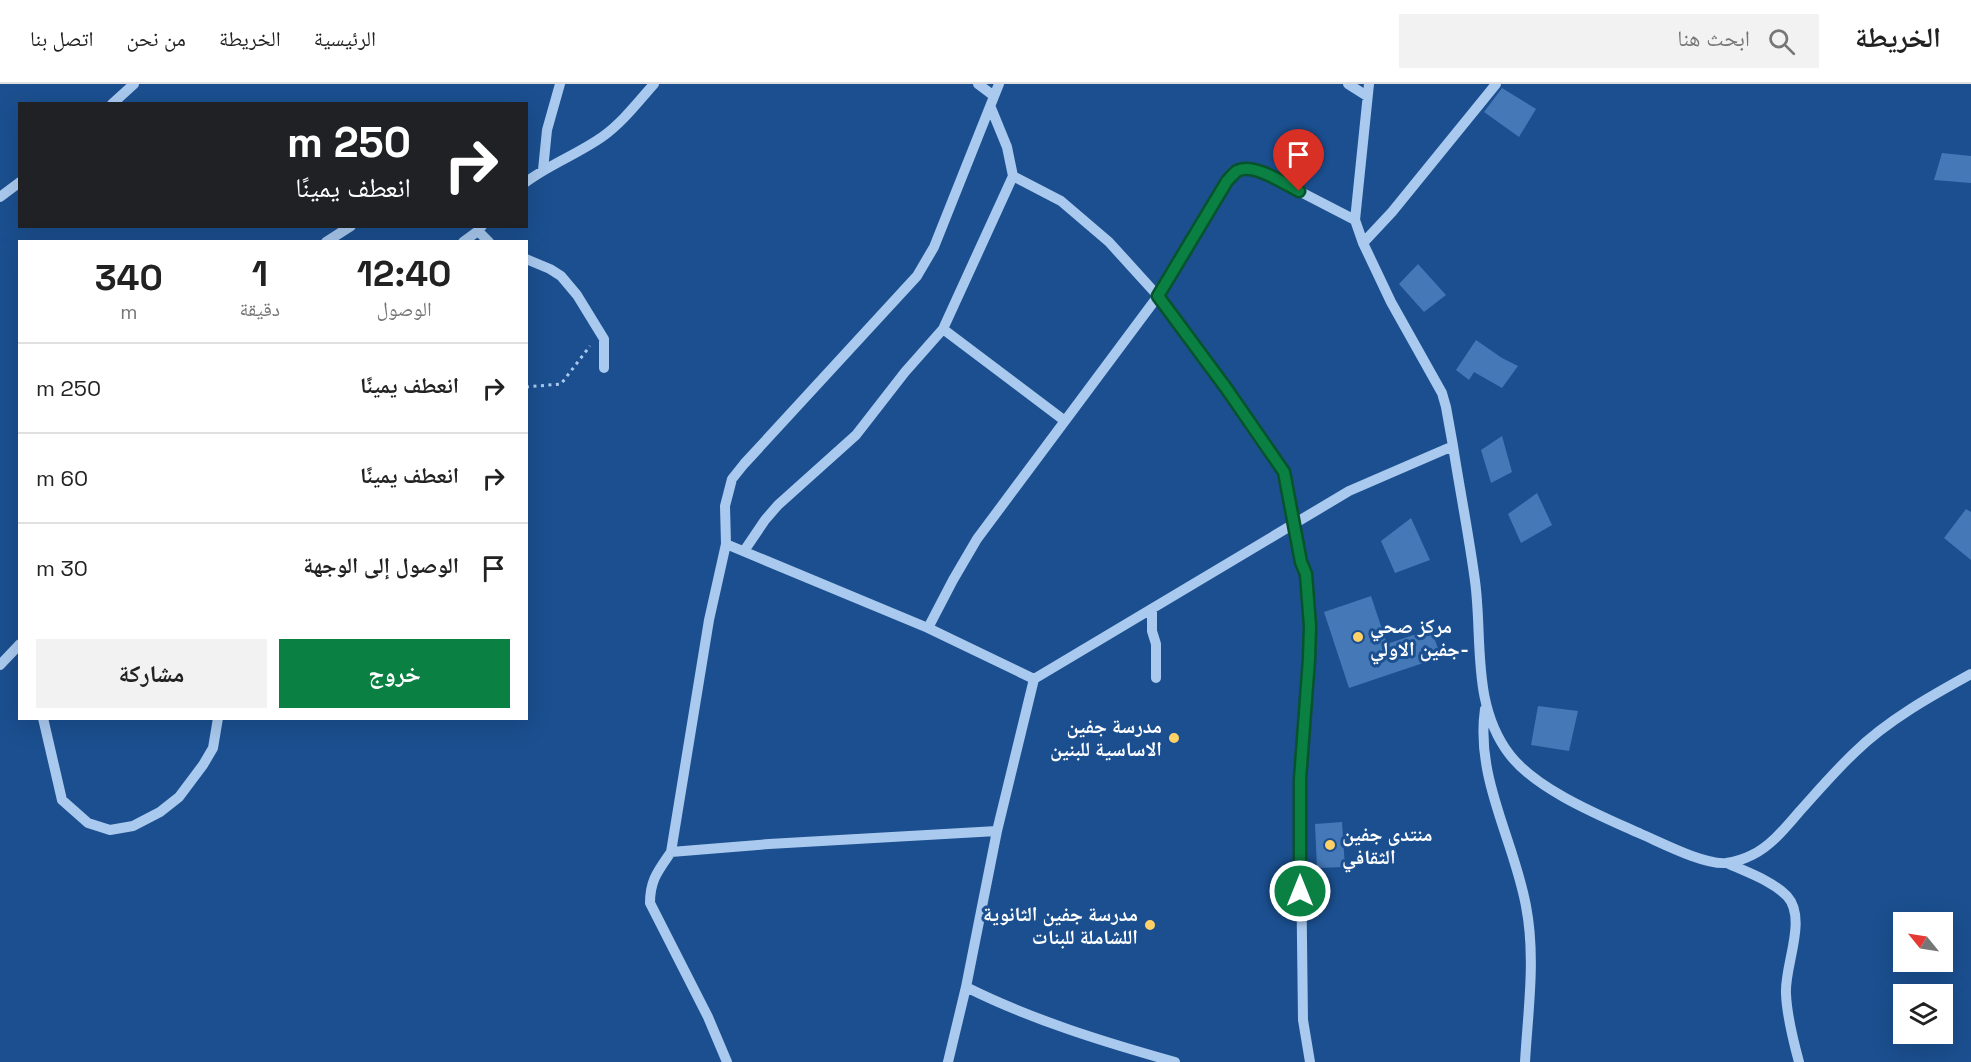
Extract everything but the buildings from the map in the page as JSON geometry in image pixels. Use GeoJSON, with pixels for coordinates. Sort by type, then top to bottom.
{"type":"FeatureCollection","features":[{"type":"Feature","properties":{"kind":"street"},"geometry":{"type":"LineString","coordinates":[[114,102],[134,84]]}},
{"type":"Feature","properties":{"kind":"street"},"geometry":{"type":"LineString","coordinates":[[543,170],[546,130],[560,84]]}},
{"type":"Feature","properties":{"kind":"street"},"geometry":{"type":"LineString","coordinates":[[528,181],[603,136],[654,84]]}},
{"type":"Feature","properties":{"kind":"street"},"geometry":{"type":"LineString","coordinates":[[978,84],[994,96]]}},
{"type":"Feature","properties":{"kind":"street"},"geometry":{"type":"LineString","coordinates":[[728,1062],[708,1017],[650,903],[650,888],[671,852],[710,620],[726,544],[725,506],[732,479],[917,276],[934,247],[999,84]]}},
{"type":"Feature","properties":{"kind":"street"},"geometry":{"type":"LineString","coordinates":[[1348,84],[1367,96]]}},
{"type":"Feature","properties":{"kind":"street"},"geometry":{"type":"LineString","coordinates":[[1370,84],[1355,220],[1390,302],[1442,393],[1446,406],[1475,582],[1482,687],[1492,725],[1510,756],[1523,770],[1542,784],[1656,840],[1696,857],[1727,863],[1777,888],[1788,897],[1794,910],[1796,923],[1786,992],[1799,1062]]}},
{"type":"Feature","properties":{"kind":"street"},"geometry":{"type":"LineString","coordinates":[[1363,243],[1399,203],[1496,84]]}},
{"type":"Feature","properties":{"kind":"street"},"geometry":{"type":"LineString","coordinates":[[744,551],[778,505],[856,435],[905,372],[943,329],[1012,176],[1007,147],[990,108]]}},
{"type":"Feature","properties":{"kind":"street"},"geometry":{"type":"LineString","coordinates":[[928,628],[952,580],[977,539],[1158,296],[1227,181],[1238,171],[1247,169],[1262,172],[1355,220]]}},
{"type":"Feature","properties":{"kind":"street"},"geometry":{"type":"LineString","coordinates":[[1012,176],[1061,201],[1109,242],[1158,296],[1284,472],[1301,562],[1306,574],[1310,610],[1309,659],[1300,779],[1302,1020],[1310,1062]]}},
{"type":"Feature","properties":{"kind":"street"},"geometry":{"type":"LineString","coordinates":[[0,198],[18,184]]}},
{"type":"Feature","properties":{"kind":"street"},"geometry":{"type":"LineString","coordinates":[[329,240],[348,228]]}},
{"type":"Feature","properties":{"kind":"street"},"geometry":{"type":"LineString","coordinates":[[466,240],[480,229]]}},
{"type":"Feature","properties":{"kind":"street"},"geometry":{"type":"LineString","coordinates":[[528,260],[550,269],[570,285],[600,332],[605,349],[604,368]]}},
{"type":"Feature","properties":{"kind":"street"},"geometry":{"type":"LineString","coordinates":[[943,329],[1065,421]]}},
{"type":"Feature","properties":{"kind":"street"},"geometry":{"type":"LineString","coordinates":[[948,1062],[966,987],[997,831],[1034,679],[1348,491],[1453,446]]}},
{"type":"Feature","properties":{"kind":"street"},"geometry":{"type":"LineString","coordinates":[[726,544],[928,628],[1034,679]]}},
{"type":"Feature","properties":{"kind":"street"},"geometry":{"type":"LineString","coordinates":[[1152,609],[1152,631],[1156,644],[1156,678]]}},
{"type":"Feature","properties":{"kind":"street"},"geometry":{"type":"LineString","coordinates":[[0,665],[18,646]]}},
{"type":"Feature","properties":{"kind":"street"},"geometry":{"type":"LineString","coordinates":[[1727,863],[1753,855],[1773,840],[1849,759],[1878,732],[1941,690],[1971,674]]}},
{"type":"Feature","properties":{"kind":"street"},"geometry":{"type":"LineString","coordinates":[[1486,706],[1482,729],[1487,772],[1519,872],[1530,932],[1532,978],[1525,1062]]}},
{"type":"Feature","properties":{"kind":"street"},"geometry":{"type":"LineString","coordinates":[[43,720],[63,800],[88,824],[110,830],[133,826],[160,812],[179,797],[213,748],[219,720]]}},
{"type":"Feature","properties":{"kind":"street"},"geometry":{"type":"LineString","coordinates":[[671,852],[997,831]]}},
{"type":"Feature","properties":{"kind":"street"},"geometry":{"type":"LineString","coordinates":[[966,987],[1042,1020],[1175,1062]]}},
{"type":"Feature","properties":{"kind":"path"},"geometry":{"type":"LineString","coordinates":[[528,387],[561,384],[600,332]]}},
{"type":"Feature","properties":{"kind":"place","name":"مركز صحي جفين الاولي-"},"geometry":{"type":"Point","coordinates":[1358,637]}},
{"type":"Feature","properties":{"kind":"place","name":"مدرسة جفين الاساسية للبنين"},"geometry":{"type":"Point","coordinates":[1174,738]}},
{"type":"Feature","properties":{"kind":"place","name":"منتدى جفين الثقافي"},"geometry":{"type":"Point","coordinates":[1330,845]}},
{"type":"Feature","properties":{"kind":"place","name":"مدرسة جفين الثانوية اللشاملة للبنات"},"geometry":{"type":"Point","coordinates":[1150,925]}},
{"type":"Feature","properties":{"kind":"route"},"geometry":{"type":"LineString","coordinates":[[1299,191],[1262,172],[1247,169],[1238,171],[1227,181],[1158,296],[1284,472],[1301,562],[1306,574],[1310,610],[1309,659],[1300,779],[1300,891]]}}]}
